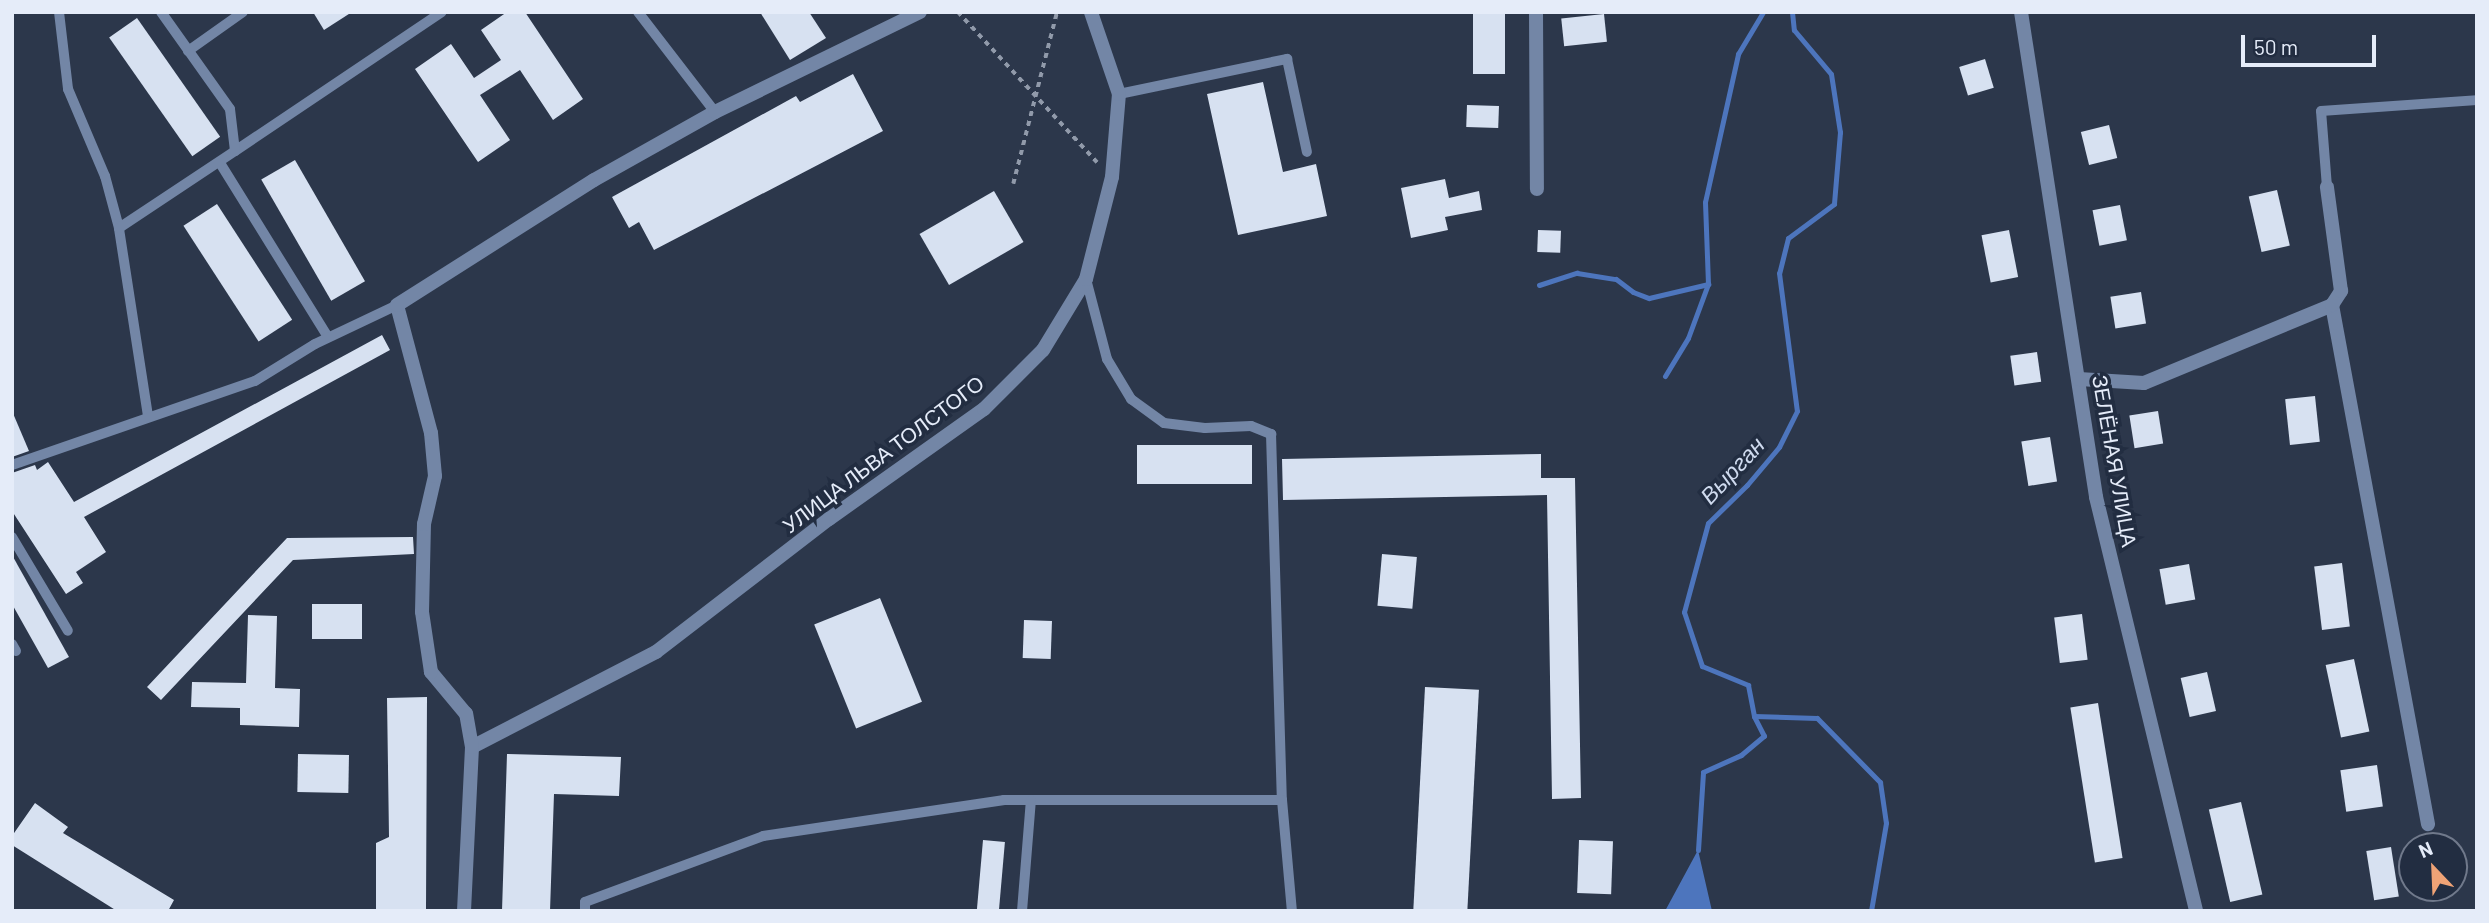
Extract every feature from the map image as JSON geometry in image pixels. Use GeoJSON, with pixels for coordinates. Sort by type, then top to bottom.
{"type":"FeatureCollection","features":[{"type":"Feature","properties":{"kind":"street"},"geometry":{"type":"LineString","coordinates":[[464,911],[472,747],[466,714],[431,672],[422,612],[424,524],[435,476],[431,433],[397,305],[594,180],[715,112],[920,12]]}},
{"type":"Feature","properties":{"kind":"street","name":"УЛИЦА ЛЬВА ТОЛСТОГО"},"geometry":{"type":"LineString","coordinates":[[472,747],[656,652],[829,519],[984,409],[1043,350],[1086,279],[1112,177],[1119,94],[1091,12]]}},
{"type":"Feature","properties":{"kind":"street"},"geometry":{"type":"LineString","coordinates":[[1536,12],[1537,189]]}},
{"type":"Feature","properties":{"kind":"street","name":"ЗЕЛЁНАЯ УЛИЦА"},"geometry":{"type":"LineString","coordinates":[[2021,12],[2096,497],[2196,911]]}},
{"type":"Feature","properties":{"kind":"street"},"geometry":{"type":"LineString","coordinates":[[2079,379],[2144,383],[2332,305],[2341,291],[2327,187]]}},
{"type":"Feature","properties":{"kind":"street"},"geometry":{"type":"LineString","coordinates":[[2332,305],[2428,824]]}},
{"type":"Feature","properties":{"kind":"lane"},"geometry":{"type":"LineString","coordinates":[[59,12],[68,89],[105,176],[119,228],[148,415]]}},
{"type":"Feature","properties":{"kind":"lane"},"geometry":{"type":"LineString","coordinates":[[161,12],[230,109],[235,151]]}},
{"type":"Feature","properties":{"kind":"lane"},"geometry":{"type":"LineString","coordinates":[[188,51],[243,12]]}},
{"type":"Feature","properties":{"kind":"lane"},"geometry":{"type":"LineString","coordinates":[[119,228],[220,163],[442,12]]}},
{"type":"Feature","properties":{"kind":"lane"},"geometry":{"type":"LineString","coordinates":[[638,12],[715,112]]}},
{"type":"Feature","properties":{"kind":"lane"},"geometry":{"type":"LineString","coordinates":[[1119,94],[1287,59],[1307,152]]}},
{"type":"Feature","properties":{"kind":"lane"},"geometry":{"type":"LineString","coordinates":[[2327,187],[2321,111],[2477,100]]}},
{"type":"Feature","properties":{"kind":"lane"},"geometry":{"type":"LineString","coordinates":[[220,163],[328,337]]}},
{"type":"Feature","properties":{"kind":"lane"},"geometry":{"type":"LineString","coordinates":[[1086,279],[1107,359],[1131,399],[1164,423],[1205,428],[1251,426],[1271,434],[1282,800],[1292,911]]}},
{"type":"Feature","properties":{"kind":"lane"},"geometry":{"type":"LineString","coordinates":[[12,465],[148,415],[255,381],[328,337],[397,305]]}},
{"type":"Feature","properties":{"kind":"lane"},"geometry":{"type":"LineString","coordinates":[[12,537],[68,631]]}},
{"type":"Feature","properties":{"kind":"lane"},"geometry":{"type":"LineString","coordinates":[[585,911],[585,902],[763,836],[1004,800],[1282,800]]}},
{"type":"Feature","properties":{"kind":"lane"},"geometry":{"type":"LineString","coordinates":[[1022,911],[1031,800]]}},
{"type":"Feature","properties":{"kind":"path"},"geometry":{"type":"LineString","coordinates":[[958,12],[1112,177]]}},
{"type":"Feature","properties":{"kind":"path"},"geometry":{"type":"LineString","coordinates":[[1013,184],[1057,12]]}},
{"type":"Feature","properties":{"kind":"water"},"geometry":{"type":"Polygon","coordinates":[[[1698,850],[1712,911],[1665,911],[1671,900],[1698,850]]]}},
{"type":"Feature","properties":{"kind":"building"},"geometry":{"type":"Polygon","coordinates":[[[313,12],[352,12],[324,30],[313,12]]]}},
{"type":"Feature","properties":{"kind":"building"},"geometry":{"type":"Polygon","coordinates":[[[507,12],[525,12],[583,99],[553,120],[520,70],[480,95],[510,140],[478,162],[415,69],[451,44],[474,78],[501,60],[481,30],[507,12]]]}},
{"type":"Feature","properties":{"kind":"building"},"geometry":{"type":"Polygon","coordinates":[[[760,12],[809,12],[826,38],[790,60],[760,12]]]}},
{"type":"Feature","properties":{"kind":"building"},"geometry":{"type":"Polygon","coordinates":[[[1473,12],[1505,12],[1505,74],[1473,74],[1473,12]]]}},
{"type":"Feature","properties":{"kind":"building"},"geometry":{"type":"Polygon","coordinates":[[[1604,14],[1607,42],[1564,46],[1561,18],[1604,14]]]}},
{"type":"Feature","properties":{"kind":"building"},"geometry":{"type":"Polygon","coordinates":[[[137,18],[220,137],[192,156],[109,38],[137,18]]]}},
{"type":"Feature","properties":{"kind":"building"},"geometry":{"type":"Polygon","coordinates":[[[1985,59],[1994,88],[1968,96],[1959,67],[1985,59]]]}},
{"type":"Feature","properties":{"kind":"building"},"geometry":{"type":"Polygon","coordinates":[[[853,74],[883,131],[654,250],[639,222],[629,228],[612,197],[796,96],[800,102],[853,74]]]}},
{"type":"Feature","properties":{"kind":"building"},"geometry":{"type":"Polygon","coordinates":[[[1263,82],[1283,172],[1316,164],[1327,216],[1238,235],[1207,94],[1263,82]]]}},
{"type":"Feature","properties":{"kind":"building"},"geometry":{"type":"Polygon","coordinates":[[[1467,105],[1499,106],[1498,128],[1466,127],[1467,105]]]}},
{"type":"Feature","properties":{"kind":"building"},"geometry":{"type":"Polygon","coordinates":[[[2109,125],[2117,158],[2089,165],[2081,132],[2109,125]]]}},
{"type":"Feature","properties":{"kind":"building"},"geometry":{"type":"Polygon","coordinates":[[[295,160],[365,281],[331,301],[261,180],[295,160]]]}},
{"type":"Feature","properties":{"kind":"building"},"geometry":{"type":"Polygon","coordinates":[[[1445,179],[1449,198],[1479,191],[1482,210],[1445,217],[1448,230],[1411,238],[1401,188],[1445,179]]]}},
{"type":"Feature","properties":{"kind":"building"},"geometry":{"type":"Polygon","coordinates":[[[2277,190],[2290,246],[2262,252],[2249,197],[2277,190]]]}},
{"type":"Feature","properties":{"kind":"building"},"geometry":{"type":"Polygon","coordinates":[[[994,191],[1024,242],[949,285],[920,234],[994,191]]]}},
{"type":"Feature","properties":{"kind":"building"},"geometry":{"type":"Polygon","coordinates":[[[217,204],[292,320],[259,342],[183,226],[217,204]]]}},
{"type":"Feature","properties":{"kind":"building"},"geometry":{"type":"Polygon","coordinates":[[[2120,205],[2127,240],[2099,246],[2093,210],[2120,205]]]}},
{"type":"Feature","properties":{"kind":"building"},"geometry":{"type":"Polygon","coordinates":[[[1538,230],[1561,231],[1560,253],[1537,252],[1538,230]]]}},
{"type":"Feature","properties":{"kind":"building"},"geometry":{"type":"Polygon","coordinates":[[[2009,230],[2018,277],[1991,282],[1982,235],[2009,230]]]}},
{"type":"Feature","properties":{"kind":"building"},"geometry":{"type":"Polygon","coordinates":[[[2141,292],[2146,324],[2115,328],[2110,297],[2141,292]]]}},
{"type":"Feature","properties":{"kind":"building"},"geometry":{"type":"Polygon","coordinates":[[[382,335],[390,350],[84,517],[106,552],[76,572],[83,583],[66,594],[12,511],[12,473],[35,465],[37,470],[48,462],[74,502],[382,335]]]}},
{"type":"Feature","properties":{"kind":"building"},"geometry":{"type":"Polygon","coordinates":[[[2037,352],[2041,382],[2014,385],[2010,356],[2037,352]]]}},
{"type":"Feature","properties":{"kind":"building"},"geometry":{"type":"Polygon","coordinates":[[[2315,396],[2320,442],[2290,445],[2285,399],[2315,396]]]}},
{"type":"Feature","properties":{"kind":"building"},"geometry":{"type":"Polygon","coordinates":[[[12,411],[29,451],[12,457],[12,411]]]}},
{"type":"Feature","properties":{"kind":"building"},"geometry":{"type":"Polygon","coordinates":[[[2158,411],[2163,444],[2135,448],[2129,416],[2158,411]]]}},
{"type":"Feature","properties":{"kind":"building"},"geometry":{"type":"Polygon","coordinates":[[[2050,437],[2057,481],[2028,486],[2021,442],[2050,437]]]}},
{"type":"Feature","properties":{"kind":"building"},"geometry":{"type":"Polygon","coordinates":[[[1137,445],[1252,445],[1252,484],[1137,484],[1137,445]]]}},
{"type":"Feature","properties":{"kind":"building"},"geometry":{"type":"Polygon","coordinates":[[[1541,454],[1541,478],[1575,478],[1581,798],[1552,799],[1547,495],[1283,500],[1282,459],[1541,454]]]}},
{"type":"Feature","properties":{"kind":"building"},"geometry":{"type":"Polygon","coordinates":[[[413,537],[414,554],[293,560],[161,700],[147,687],[287,538],[413,537]]]}},
{"type":"Feature","properties":{"kind":"building"},"geometry":{"type":"Polygon","coordinates":[[[1382,554],[1417,557],[1412,609],[1377,606],[1382,554]]]}},
{"type":"Feature","properties":{"kind":"building"},"geometry":{"type":"Polygon","coordinates":[[[12,555],[69,657],[48,668],[12,604],[12,555]]]}},
{"type":"Feature","properties":{"kind":"building"},"geometry":{"type":"Polygon","coordinates":[[[2342,563],[2350,627],[2322,630],[2314,566],[2342,563]]]}},
{"type":"Feature","properties":{"kind":"building"},"geometry":{"type":"Polygon","coordinates":[[[2189,564],[2195,599],[2166,605],[2159,569],[2189,564]]]}},
{"type":"Feature","properties":{"kind":"building"},"geometry":{"type":"Polygon","coordinates":[[[880,598],[922,702],[856,728],[814,625],[880,598]]]}},
{"type":"Feature","properties":{"kind":"building"},"geometry":{"type":"Polygon","coordinates":[[[312,604],[362,604],[362,639],[312,639],[312,604]]]}},
{"type":"Feature","properties":{"kind":"building"},"geometry":{"type":"Polygon","coordinates":[[[2082,614],[2088,660],[2060,663],[2054,617],[2082,614]]]}},
{"type":"Feature","properties":{"kind":"building"},"geometry":{"type":"Polygon","coordinates":[[[248,615],[277,616],[275,688],[300,689],[299,727],[240,725],[240,708],[191,707],[192,682],[246,683],[248,615]]]}},
{"type":"Feature","properties":{"kind":"building"},"geometry":{"type":"Polygon","coordinates":[[[1024,620],[1052,621],[1051,659],[1023,658],[1024,620]]]}},
{"type":"Feature","properties":{"kind":"building"},"geometry":{"type":"Polygon","coordinates":[[[2354,659],[2369,731],[2341,737],[2326,665],[2354,659]]]}},
{"type":"Feature","properties":{"kind":"building"},"geometry":{"type":"Polygon","coordinates":[[[2207,672],[2216,711],[2190,717],[2181,678],[2207,672]]]}},
{"type":"Feature","properties":{"kind":"building"},"geometry":{"type":"Polygon","coordinates":[[[1425,687],[1479,690],[1467,911],[1413,911],[1425,687]]]}},
{"type":"Feature","properties":{"kind":"building"},"geometry":{"type":"Polygon","coordinates":[[[427,697],[426,911],[376,911],[376,843],[389,837],[387,698],[427,697]]]}},
{"type":"Feature","properties":{"kind":"building"},"geometry":{"type":"Polygon","coordinates":[[[2098,703],[2123,858],[2095,862],[2070,707],[2098,703]]]}},
{"type":"Feature","properties":{"kind":"building"},"geometry":{"type":"Polygon","coordinates":[[[298,754],[349,755],[348,793],[297,792],[298,754]]]}},
{"type":"Feature","properties":{"kind":"building"},"geometry":{"type":"Polygon","coordinates":[[[507,754],[621,757],[619,796],[554,794],[550,911],[502,911],[507,754]]]}},
{"type":"Feature","properties":{"kind":"building"},"geometry":{"type":"Polygon","coordinates":[[[2377,765],[2383,807],[2346,812],[2340,770],[2377,765]]]}},
{"type":"Feature","properties":{"kind":"building"},"geometry":{"type":"Polygon","coordinates":[[[2241,802],[2262,895],[2230,902],[2209,809],[2241,802]]]}},
{"type":"Feature","properties":{"kind":"building"},"geometry":{"type":"Polygon","coordinates":[[[35,803],[68,827],[63,833],[174,900],[168,911],[117,911],[12,845],[12,836],[35,803]]]}},
{"type":"Feature","properties":{"kind":"building"},"geometry":{"type":"Polygon","coordinates":[[[983,840],[1005,842],[999,911],[977,911],[983,840]]]}},
{"type":"Feature","properties":{"kind":"building"},"geometry":{"type":"Polygon","coordinates":[[[1579,840],[1613,841],[1611,894],[1577,893],[1579,840]]]}},
{"type":"Feature","properties":{"kind":"building"},"geometry":{"type":"Polygon","coordinates":[[[2391,847],[2398,897],[2374,900],[2366,851],[2391,847]]]}},
{"type":"Feature","properties":{"kind":"waterway"},"geometry":{"type":"LineString","coordinates":[[1665,376],[1688,338],[1708,284],[1705,202],[1738,54],[1763,12]]}},
{"type":"Feature","properties":{"kind":"waterway","name":"Вырган"},"geometry":{"type":"LineString","coordinates":[[1792,12],[1794,30],[1831,74],[1840,132],[1834,204],[1788,238],[1779,273],[1797,411],[1779,447],[1747,485],[1708,523],[1684,612],[1702,666],[1748,685],[1754,716],[1817,718],[1880,782],[1886,823],[1871,911]]}},
{"type":"Feature","properties":{"kind":"waterway"},"geometry":{"type":"LineString","coordinates":[[1539,285],[1577,273],[1616,279],[1633,292],[1649,298],[1708,284]]}},
{"type":"Feature","properties":{"kind":"waterway"},"geometry":{"type":"LineString","coordinates":[[1698,850],[1703,772],[1741,755],[1764,736],[1754,716]]}}]}
